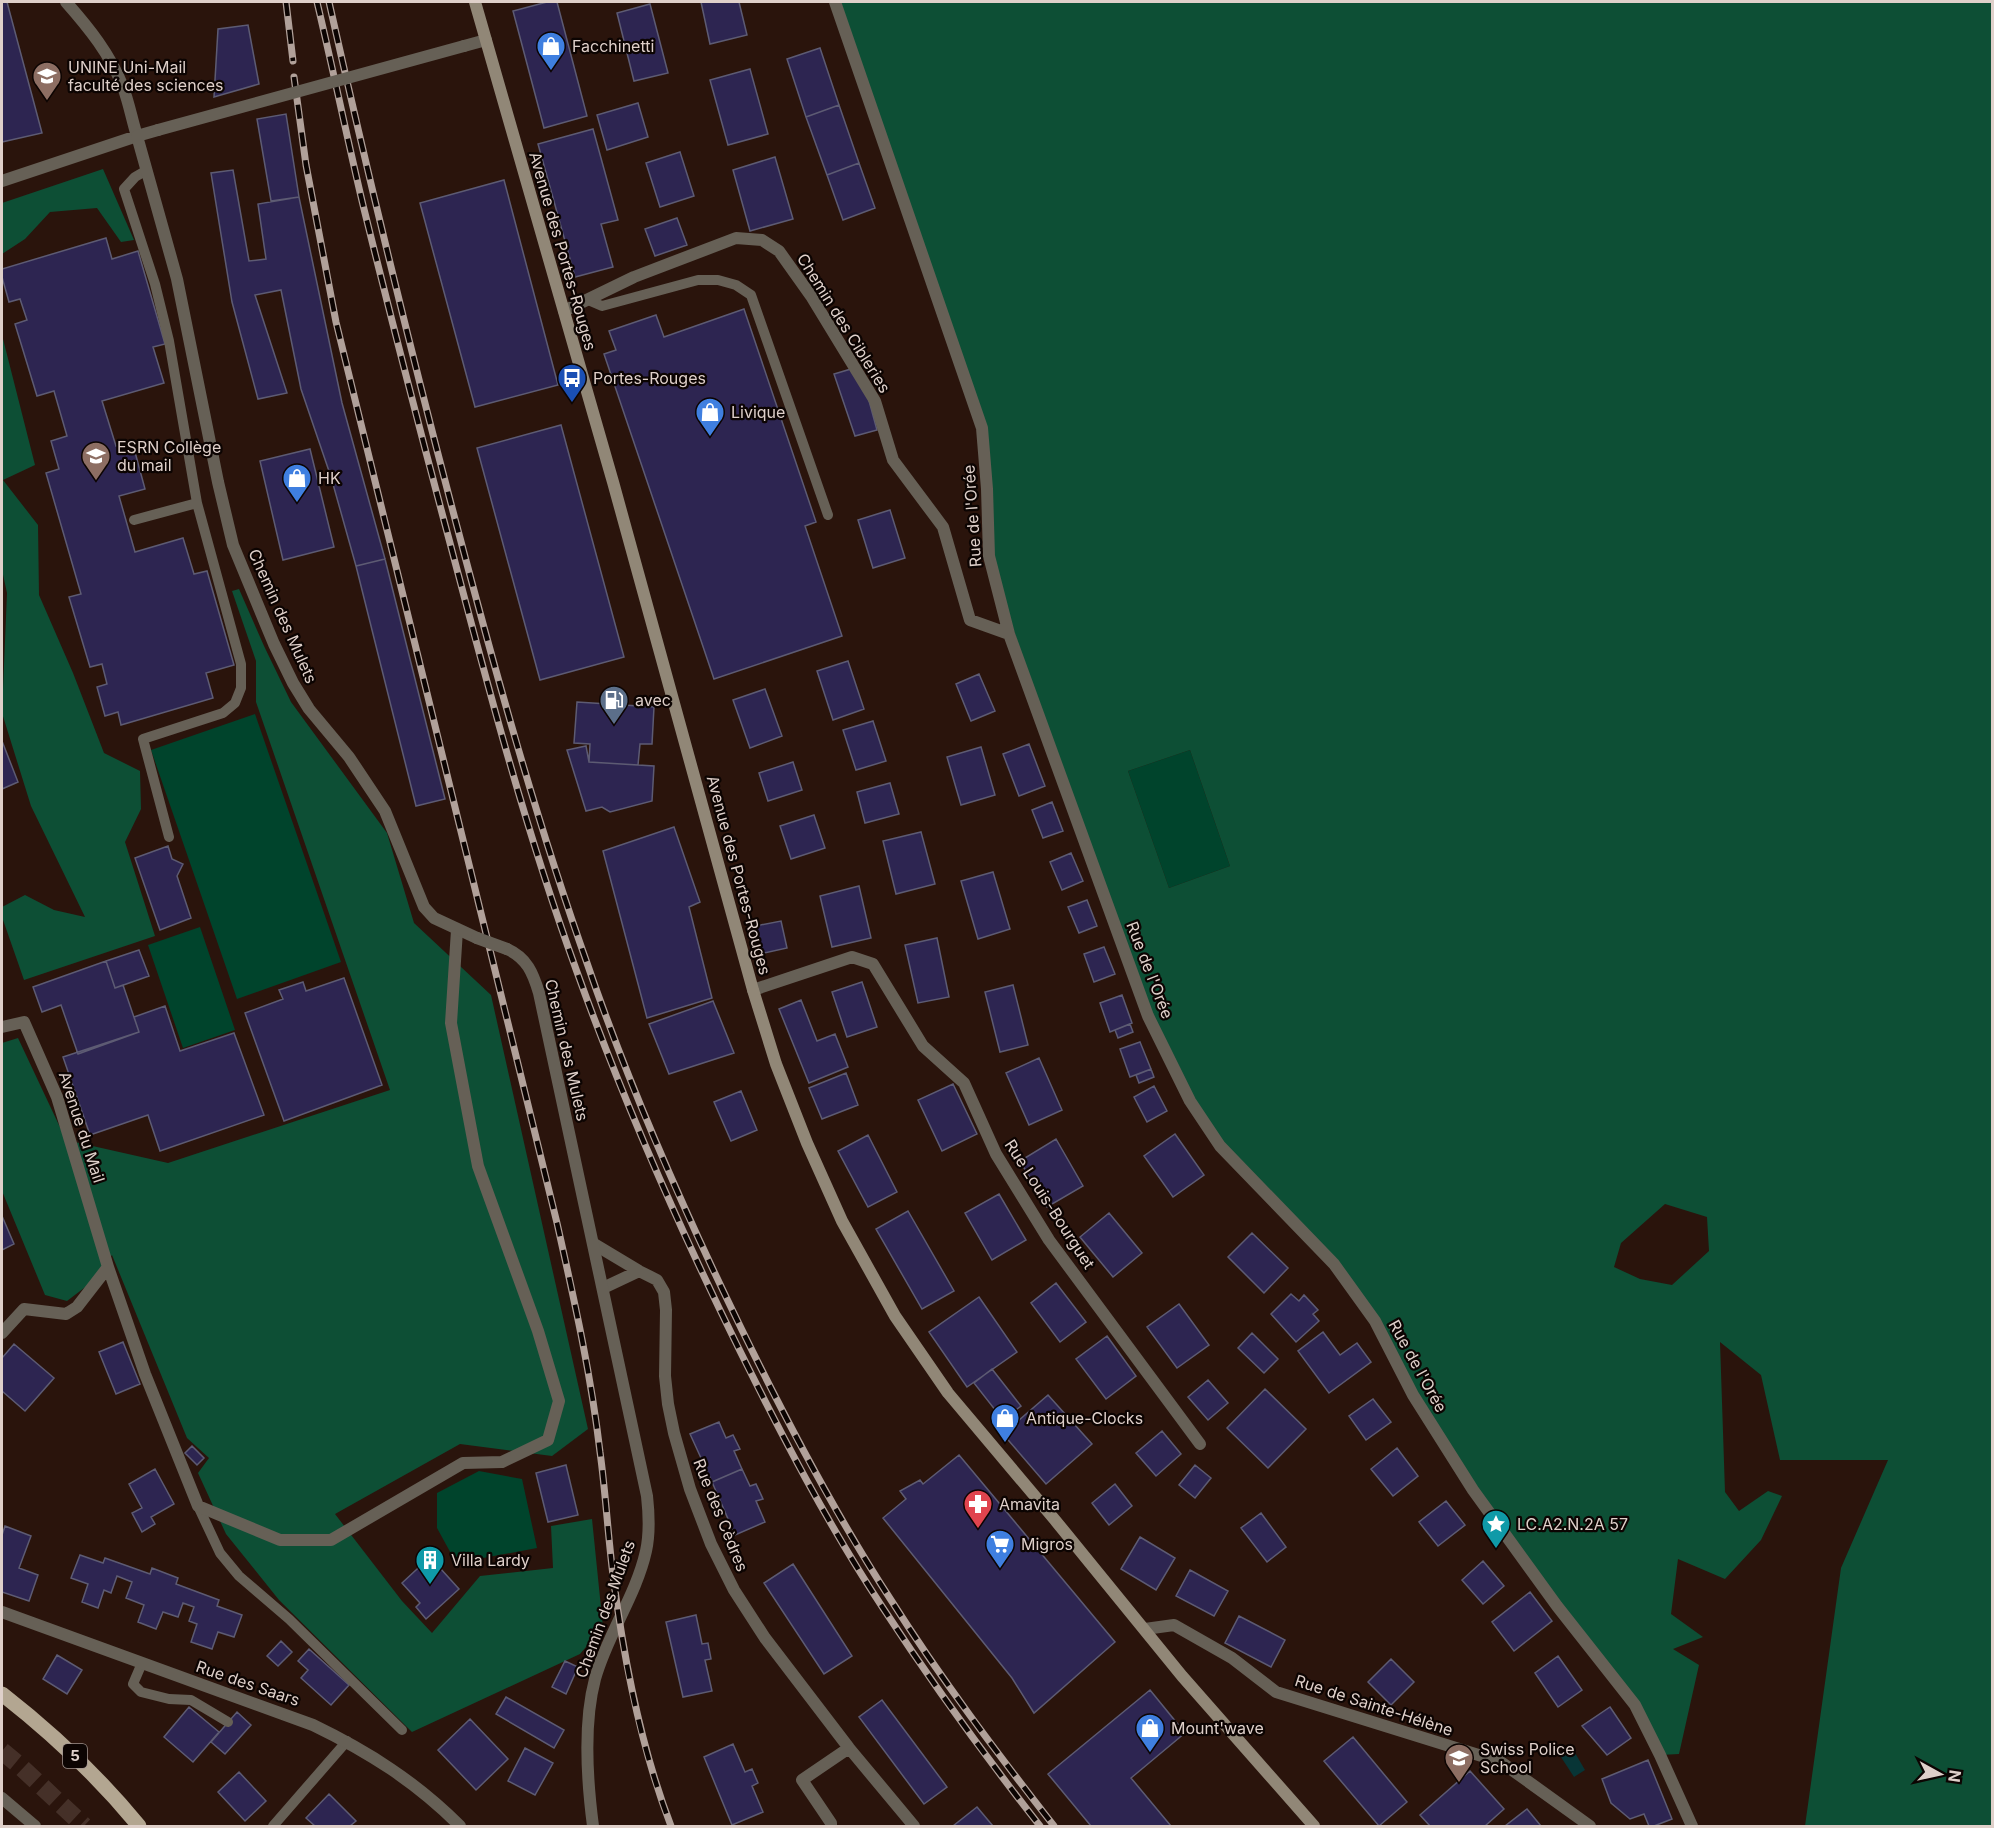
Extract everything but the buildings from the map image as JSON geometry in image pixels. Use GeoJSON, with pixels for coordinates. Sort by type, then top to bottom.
{"type":"FeatureCollection","features":[{"type":"Feature","properties":{"kind":"main road","name":"Avenue des Portes-Rouges"},"geometry":{"type":"LineString","coordinates":[[475,2],[619,504],[753,990],[776,1064],[807,1143],[842,1221],[895,1316],[948,1393],[1190,1684],[1314,1827]]}},
{"type":"Feature","properties":{"kind":"main road","name":"5"},"geometry":{"type":"LineString","coordinates":[[2,1694],[76,1756],[139,1827]]}},
{"type":"Feature","properties":{"kind":"street","name":"Chemin des Mulets"},"geometry":{"type":"LineString","coordinates":[[66,2],[95,36],[123,88],[177,279],[233,545],[274,644],[309,709],[349,757],[385,811],[424,907],[434,918],[457,930],[507,949],[521,957],[527,964],[539,993],[642,1467],[648,1504],[646,1550],[639,1572],[601,1660],[591,1697],[588,1765],[593,1827]]}},
{"type":"Feature","properties":{"kind":"street","name":"Rue de l'Orée"},"geometry":{"type":"LineString","coordinates":[[835,2],[982,428],[989,556],[1009,634],[1148,1016],[1190,1101],[1220,1146],[1334,1264],[1375,1322],[1413,1395],[1473,1490],[1557,1606],[1635,1705],[1692,1827]]}},
{"type":"Feature","properties":{"kind":"street"},"geometry":{"type":"LineString","coordinates":[[2,181],[137,136],[486,40]]}},
{"type":"Feature","properties":{"kind":"street","name":"Chemin des Cibleries"},"geometry":{"type":"LineString","coordinates":[[564,311],[634,277],[736,238],[762,240],[778,251],[811,296],[874,401],[893,460],[943,527],[970,620],[1009,634]]}},
{"type":"Feature","properties":{"kind":"street"},"geometry":{"type":"LineString","coordinates":[[198,1506],[279,1540],[331,1540],[464,1463],[502,1462],[548,1440],[559,1401],[538,1331],[478,1166],[451,1023],[457,930]]}},
{"type":"Feature","properties":{"kind":"street","name":"Rue Louis-Bourguet"},"geometry":{"type":"LineString","coordinates":[[753,990],[852,957],[873,964],[923,1046],[964,1083],[996,1154],[1049,1240],[1200,1444]]}},
{"type":"Feature","properties":{"kind":"street","name":"Avenue du Mail"},"geometry":{"type":"LineString","coordinates":[[2,1027],[24,1022],[57,1097],[108,1267],[145,1374],[198,1506]]}},
{"type":"Feature","properties":{"kind":"street","name":"Rue des Cèdres"},"geometry":{"type":"LineString","coordinates":[[594,1245],[657,1280],[664,1292],[665,1376],[668,1404],[681,1462],[711,1544],[734,1590],[765,1638],[849,1748],[914,1827]]}},
{"type":"Feature","properties":{"kind":"street"},"geometry":{"type":"LineString","coordinates":[[2,1333],[24,1309],[66,1314],[77,1307],[108,1267]]}},
{"type":"Feature","properties":{"kind":"street"},"geometry":{"type":"LineString","coordinates":[[603,1288],[639,1271]]}},
{"type":"Feature","properties":{"kind":"street","name":"Rue des Saars"},"geometry":{"type":"LineString","coordinates":[[2,1612],[289,1715],[347,1741],[406,1778],[444,1810],[460,1827]]}},
{"type":"Feature","properties":{"kind":"street","name":"Rue de Sainte-Hélène"},"geometry":{"type":"LineString","coordinates":[[1145,1629],[1174,1625],[1232,1658],[1276,1692],[1501,1762],[1590,1827]]}},
{"type":"Feature","properties":{"kind":"street"},"geometry":{"type":"LineString","coordinates":[[831,1827],[831,1823],[802,1780],[849,1748]]}},
{"type":"Feature","properties":{"kind":"street"},"geometry":{"type":"LineString","coordinates":[[2,1798],[35,1827]]}},
{"type":"Feature","properties":{"kind":"lane"},"geometry":{"type":"LineString","coordinates":[[147,170],[135,177],[124,189],[155,285],[169,341],[197,503],[241,664],[241,688],[235,703],[223,713],[143,740],[169,837]]}},
{"type":"Feature","properties":{"kind":"lane"},"geometry":{"type":"LineString","coordinates":[[588,300],[602,306],[698,280],[718,280],[736,285],[751,295],[828,514]]}},
{"type":"Feature","properties":{"kind":"lane"},"geometry":{"type":"LineString","coordinates":[[134,520],[197,503]]}},
{"type":"Feature","properties":{"kind":"lane"},"geometry":{"type":"LineString","coordinates":[[198,1506],[220,1553],[239,1576],[289,1619],[402,1730]]}},
{"type":"Feature","properties":{"kind":"lane"},"geometry":{"type":"LineString","coordinates":[[142,1663],[133,1684],[141,1692],[169,1699],[192,1700],[228,1722]]}},
{"type":"Feature","properties":{"kind":"lane"},"geometry":{"type":"LineString","coordinates":[[273,1827],[347,1741]]}},
{"type":"Feature","properties":{"kind":"green space"},"geometry":{"type":"Polygon","coordinates":[[[835,2],[1992,2],[1992,1826],[1805,1826],[1841,1568],[1888,1460],[1780,1460],[1761,1375],[1720,1342],[1725,1492],[1739,1511],[1768,1491],[1782,1496],[1761,1540],[1725,1579],[1678,1559],[1671,1614],[1703,1637],[1673,1649],[1699,1665],[1679,1754],[1660,1755],[1635,1705],[1473,1490],[1334,1264],[1220,1146],[1148,1016],[1087,851],[989,556],[982,428],[835,2]],[[1190,750],[1128,771],[1169,888],[1230,866],[1190,750]],[[1665,1204],[1621,1243],[1614,1267],[1640,1279],[1672,1285],[1709,1251],[1707,1217],[1665,1204]]]}},
{"type":"Feature","properties":{"kind":"green space"},"geometry":{"type":"Polygon","coordinates":[[[103,169],[134,240],[121,242],[97,208],[50,212],[25,239],[2,254],[2,203],[103,169]]]}},
{"type":"Feature","properties":{"kind":"green space"},"geometry":{"type":"Polygon","coordinates":[[[2,335],[35,465],[3,480],[38,525],[39,595],[104,753],[140,771],[141,809],[125,842],[155,936],[24,980],[2,917],[2,907],[25,895],[54,910],[85,917],[31,806],[2,713],[7,593],[2,570],[2,335]]]}},
{"type":"Feature","properties":{"kind":"green space"},"geometry":{"type":"Polygon","coordinates":[[[239,589],[291,702],[387,833],[414,923],[491,995],[588,1429],[552,1456],[460,1444],[335,1514],[402,1601],[432,1633],[480,1576],[553,1568],[551,1526],[592,1519],[603,1627],[580,1654],[412,1732],[279,1600],[226,1534],[198,1473],[209,1458],[187,1438],[112,1255],[88,1285],[67,1301],[45,1295],[2,1191],[2,1043],[18,1038],[66,1140],[168,1163],[390,1090],[256,702],[256,661],[232,591],[239,589]]]}},
{"type":"Feature","properties":{"kind":"green space"},"geometry":{"type":"Polygon","coordinates":[[[255,714],[341,962],[237,999],[151,750],[255,714]]]}},
{"type":"Feature","properties":{"kind":"green space"},"geometry":{"type":"Polygon","coordinates":[[[1190,750],[1230,866],[1169,888],[1128,771],[1190,750]]]}},
{"type":"Feature","properties":{"kind":"green space"},"geometry":{"type":"Polygon","coordinates":[[[200,927],[235,1030],[183,1048],[148,945],[200,927]]]}},
{"type":"Feature","properties":{"kind":"green space"},"geometry":{"type":"Polygon","coordinates":[[[479,1471],[522,1479],[537,1548],[467,1561],[454,1559],[437,1528],[437,1493],[479,1471]]]}},
{"type":"Feature","properties":{"kind":"water"},"geometry":{"type":"Polygon","coordinates":[[[1571,1746],[1585,1770],[1574,1777],[1559,1754],[1571,1746]]]}},
{"type":"Feature","properties":{"kind":"tunnel"},"geometry":{"type":"LineString","coordinates":[[2,1751],[84,1826]]}},
{"type":"Feature","properties":{"kind":"railway"},"geometry":{"type":"LineString","coordinates":[[286,2],[293,61]]}},
{"type":"Feature","properties":{"kind":"railway"},"geometry":{"type":"LineString","coordinates":[[317,2],[357,180],[493,705],[558,919],[613,1067],[652,1162],[716,1301],[806,1480],[863,1577],[920,1664],[1040,1826]]}},
{"type":"Feature","properties":{"kind":"railway"},"geometry":{"type":"LineString","coordinates":[[329,2],[408,335],[488,642],[551,857],[621,1057],[720,1285],[776,1399],[831,1501],[910,1629],[950,1687],[1054,1826]]}},
{"type":"Feature","properties":{"kind":"railway"},"geometry":{"type":"LineString","coordinates":[[294,77],[306,165],[336,322],[570,1280],[596,1423],[623,1645],[643,1737],[671,1826]]}},
{"type":"Feature","properties":{"kind":"place","name":"Facchinetti"},"geometry":{"type":"Point","coordinates":[551,72]}},
{"type":"Feature","properties":{"kind":"place","name":"UNINE Uni-Mail faculté des sciences"},"geometry":{"type":"Point","coordinates":[47,102]}},
{"type":"Feature","properties":{"kind":"place","name":"Portes-Rouges"},"geometry":{"type":"Point","coordinates":[572,404]}},
{"type":"Feature","properties":{"kind":"place","name":"Livique"},"geometry":{"type":"Point","coordinates":[710,438]}},
{"type":"Feature","properties":{"kind":"place","name":"ESRN Collège du mail"},"geometry":{"type":"Point","coordinates":[96,482]}},
{"type":"Feature","properties":{"kind":"place","name":"HK"},"geometry":{"type":"Point","coordinates":[297,504]}},
{"type":"Feature","properties":{"kind":"place","name":"avec"},"geometry":{"type":"Point","coordinates":[614,726]}},
{"type":"Feature","properties":{"kind":"place","name":"Antique-Clocks"},"geometry":{"type":"Point","coordinates":[1005,1444]}},
{"type":"Feature","properties":{"kind":"place","name":"Amavita"},"geometry":{"type":"Point","coordinates":[978,1530]}},
{"type":"Feature","properties":{"kind":"place","name":"LC.A2.N.2A 57"},"geometry":{"type":"Point","coordinates":[1496,1550]}},
{"type":"Feature","properties":{"kind":"place","name":"Migros"},"geometry":{"type":"Point","coordinates":[1000,1570]}},
{"type":"Feature","properties":{"kind":"place","name":"Villa Lardy"},"geometry":{"type":"Point","coordinates":[430,1586]}},
{"type":"Feature","properties":{"kind":"place","name":"Mount'wave"},"geometry":{"type":"Point","coordinates":[1150,1754]}},
{"type":"Feature","properties":{"kind":"place","name":"Swiss Police School"},"geometry":{"type":"Point","coordinates":[1459,1784]}}]}
